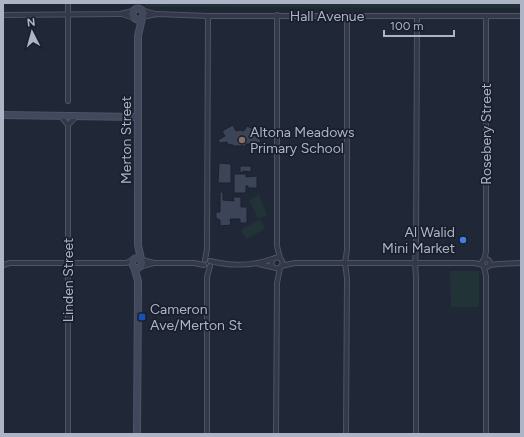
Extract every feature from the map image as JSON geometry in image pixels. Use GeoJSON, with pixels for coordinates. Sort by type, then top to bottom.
{"type":"FeatureCollection","features":[{"type":"Feature","properties":{"kind":"street"},"geometry":{"type":"LineString","coordinates":[[68,3],[68,101]]}},
{"type":"Feature","properties":{"kind":"street"},"geometry":{"type":"LineString","coordinates":[[134,18],[132,14],[136,3]]}},
{"type":"Feature","properties":{"kind":"street"},"geometry":{"type":"LineString","coordinates":[[3,15],[120,14],[137,19],[142,18],[143,14],[141,7],[120,14]]}},
{"type":"Feature","properties":{"kind":"street","name":"Hall Avenue"},"geometry":{"type":"LineString","coordinates":[[141,7],[157,14]]}},
{"type":"Feature","properties":{"kind":"street","name":"Hall Avenue"},"geometry":{"type":"LineString","coordinates":[[142,18],[157,14],[208,16],[521,16]]}},
{"type":"Feature","properties":{"kind":"street"},"geometry":{"type":"LineString","coordinates":[[207,434],[208,16]]}},
{"type":"Feature","properties":{"kind":"street"},"geometry":{"type":"LineString","coordinates":[[276,434],[277,283],[282,263],[277,246],[277,16]]}},
{"type":"Feature","properties":{"kind":"street"},"geometry":{"type":"LineString","coordinates":[[346,434],[347,16]]}},
{"type":"Feature","properties":{"kind":"street"},"geometry":{"type":"LineString","coordinates":[[416,434],[417,16]]}},
{"type":"Feature","properties":{"kind":"street","name":"Rosebery Street"},"geometry":{"type":"LineString","coordinates":[[486,16],[486,434]]}},
{"type":"Feature","properties":{"kind":"street","name":"Merton Street"},"geometry":{"type":"LineString","coordinates":[[134,18],[138,36]]}},
{"type":"Feature","properties":{"kind":"street","name":"Merton Street"},"geometry":{"type":"LineString","coordinates":[[138,434],[138,36],[142,18]]}},
{"type":"Feature","properties":{"kind":"street"},"geometry":{"type":"LineString","coordinates":[[3,117],[63,119],[128,117]]}},
{"type":"Feature","properties":{"kind":"street"},"geometry":{"type":"LineString","coordinates":[[3,117],[138,117]]}},
{"type":"Feature","properties":{"kind":"street"},"geometry":{"type":"LineString","coordinates":[[63,119],[68,125],[74,118]]}},
{"type":"Feature","properties":{"kind":"street","name":"Linden Street"},"geometry":{"type":"LineString","coordinates":[[68,125],[68,434]]}},
{"type":"Feature","properties":{"kind":"street"},"geometry":{"type":"LineString","coordinates":[[277,246],[271,262],[277,283]]}},
{"type":"Feature","properties":{"kind":"street"},"geometry":{"type":"LineString","coordinates":[[3,261],[10,263],[257,263],[273,259],[281,259],[295,263],[521,264]]}},
{"type":"Feature","properties":{"kind":"street"},"geometry":{"type":"LineString","coordinates":[[3,265],[10,263]]}},
{"type":"Feature","properties":{"kind":"street"},"geometry":{"type":"LineString","coordinates":[[257,263],[273,267],[281,267],[295,263]]}},
{"type":"Feature","properties":{"kind":"shaded area"},"geometry":{"type":"Polygon","coordinates":[[[145,3],[521,3],[521,8],[145,7],[145,3]]]}},
{"type":"Feature","properties":{"kind":"shaded area"},"geometry":{"type":"Polygon","coordinates":[[[259,195],[267,215],[258,219],[249,200],[259,195]]]}},
{"type":"Feature","properties":{"kind":"shaded area"},"geometry":{"type":"Polygon","coordinates":[[[260,219],[265,229],[246,239],[241,230],[260,219]]]}},
{"type":"Feature","properties":{"kind":"shaded area"},"geometry":{"type":"Polygon","coordinates":[[[450,271],[479,271],[479,307],[451,307],[450,271]]]}},
{"type":"Feature","properties":{"kind":"building"},"geometry":{"type":"Polygon","coordinates":[[[233,125],[236,131],[244,131],[247,126],[258,131],[255,136],[261,140],[260,143],[253,142],[253,144],[246,144],[246,146],[233,146],[227,144],[227,142],[220,143],[218,140],[225,136],[222,131],[233,125]]]}},
{"type":"Feature","properties":{"kind":"building"},"geometry":{"type":"Polygon","coordinates":[[[219,163],[231,164],[231,183],[218,183],[219,163]]]}},
{"type":"Feature","properties":{"kind":"building"},"geometry":{"type":"Polygon","coordinates":[[[240,166],[251,166],[251,172],[240,172],[240,166]]]}},
{"type":"Feature","properties":{"kind":"building"},"geometry":{"type":"Polygon","coordinates":[[[234,174],[246,174],[246,177],[257,176],[257,188],[248,188],[248,186],[246,186],[246,193],[234,193],[234,174]]]}},
{"type":"Feature","properties":{"kind":"building"},"geometry":{"type":"Polygon","coordinates":[[[220,192],[223,192],[223,200],[234,201],[233,197],[241,197],[241,207],[247,207],[247,223],[240,223],[240,219],[230,219],[231,225],[220,226],[220,220],[216,218],[216,212],[220,212],[220,192]]]}},
{"type":"Feature","properties":{"kind":"place","name":"Altona Meadows Primary School"},"geometry":{"type":"Point","coordinates":[242,140]}},
{"type":"Feature","properties":{"kind":"place","name":"Al Walid Mini Market"},"geometry":{"type":"Point","coordinates":[463,240]}},
{"type":"Feature","properties":{"kind":"place","name":"Cameron Ave/Merton St"},"geometry":{"type":"Point","coordinates":[142,317]}}]}
